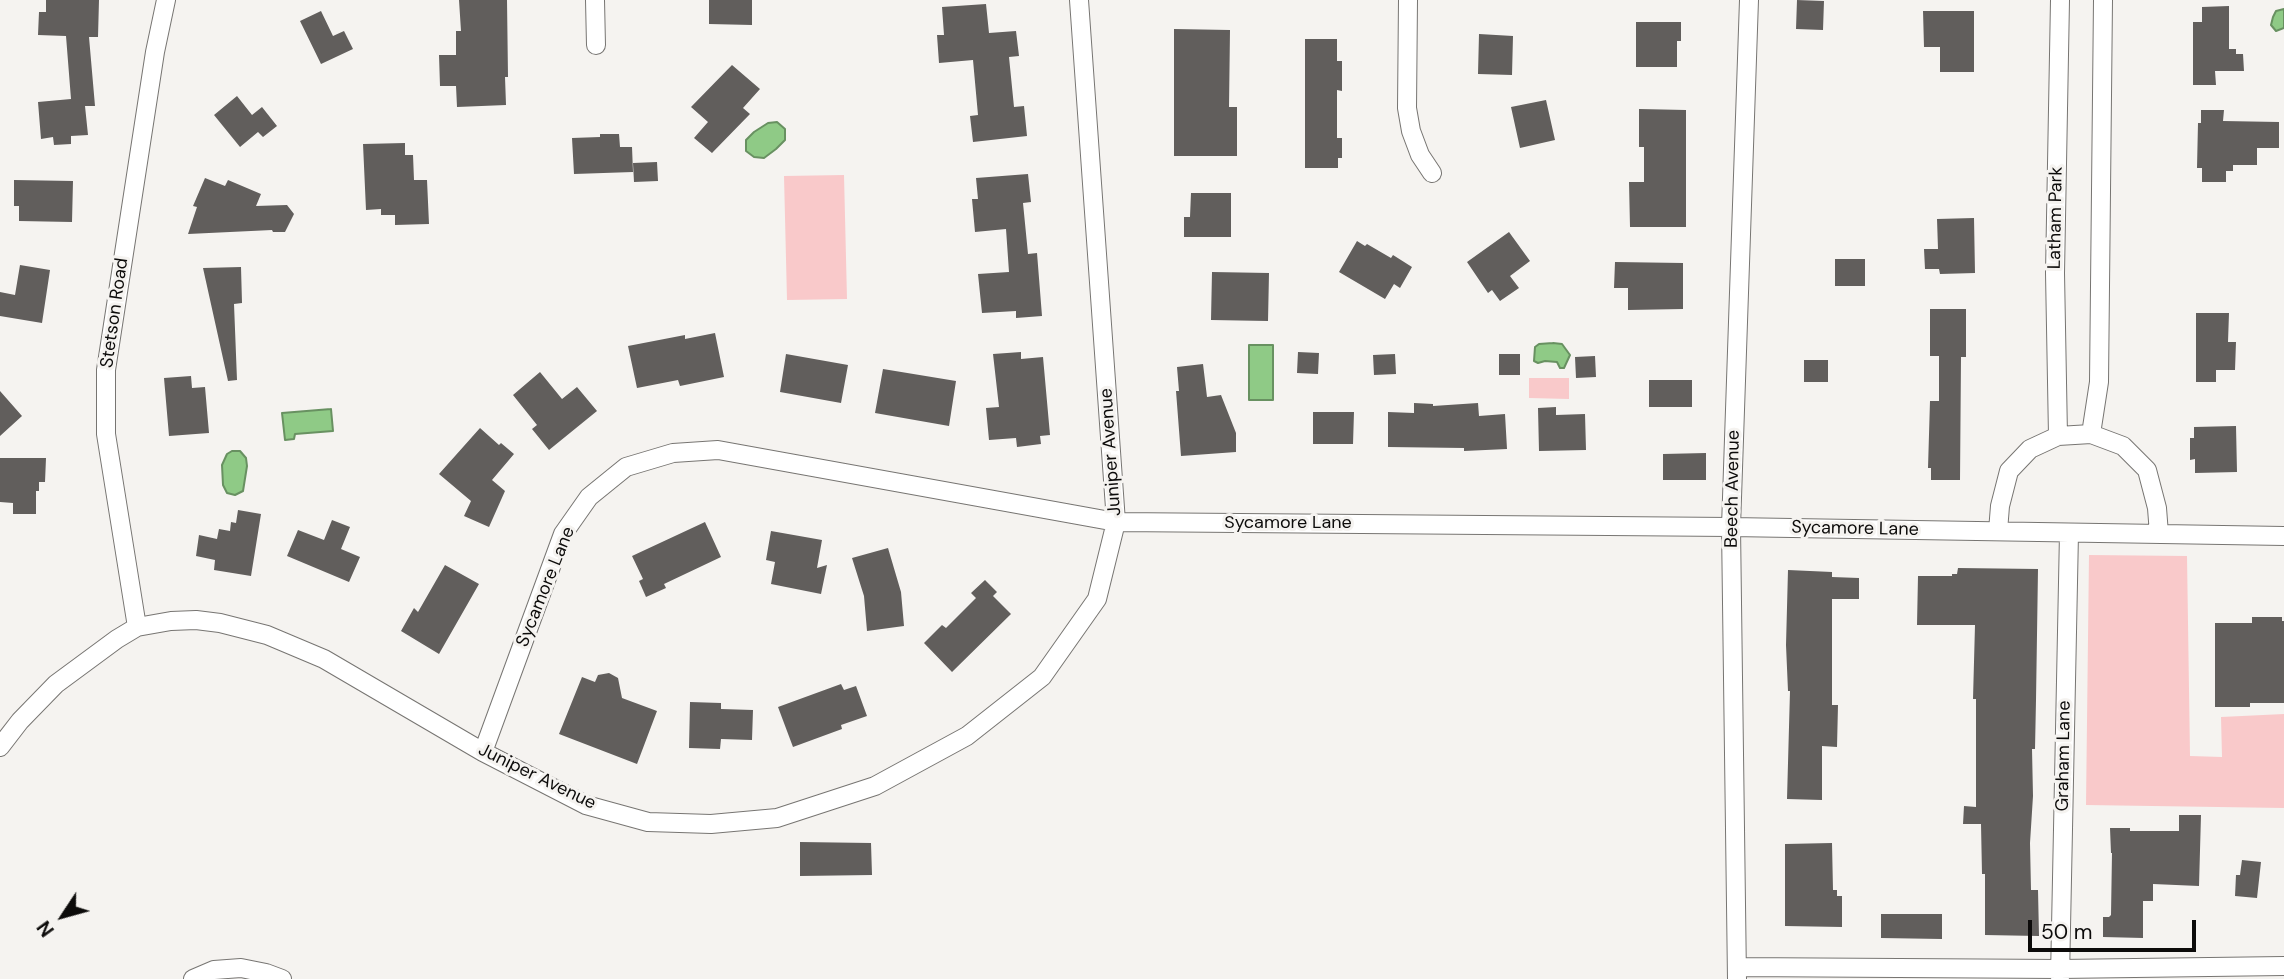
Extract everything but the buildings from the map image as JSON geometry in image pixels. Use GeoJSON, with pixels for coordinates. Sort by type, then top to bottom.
{"type":"FeatureCollection","features":[{"type":"Feature","properties":{"kind":"street","name":"Stetson Road"},"geometry":{"type":"LineString","coordinates":[[137,627],[106,434],[106,370],[155,52],[166,0]]}},
{"type":"Feature","properties":{"kind":"street"},"geometry":{"type":"LineString","coordinates":[[595,0],[596,45]]}},
{"type":"Feature","properties":{"kind":"street","name":"Juniper Avenue"},"geometry":{"type":"LineString","coordinates":[[0,747],[20,721],[56,684],[117,639],[137,627],[196,620],[267,635],[324,659],[483,752],[586,805],[648,822],[711,824],[777,818],[875,786],[967,736],[1042,677],[1097,599],[1116,522],[1079,0]]}},
{"type":"Feature","properties":{"kind":"street"},"geometry":{"type":"LineString","coordinates":[[1408,0],[1407,108],[1410,131],[1420,155],[1432,173]]}},
{"type":"Feature","properties":{"kind":"street","name":"Beech Avenue"},"geometry":{"type":"LineString","coordinates":[[1737,973],[1731,527],[1749,0]]}},
{"type":"Feature","properties":{"kind":"street","name":"Latham Park"},"geometry":{"type":"LineString","coordinates":[[2058,436],[2055,273],[2060,0]]}},
{"type":"Feature","properties":{"kind":"street"},"geometry":{"type":"LineString","coordinates":[[2091,434],[2099,382],[2103,0]]}},
{"type":"Feature","properties":{"kind":"street"},"geometry":{"type":"LineString","coordinates":[[1997,531],[2009,471],[2030,449],[2058,436],[2091,434],[2123,446],[2147,470],[2157,508],[2159,534]]}},
{"type":"Feature","properties":{"kind":"street","name":"Sycamore Lane"},"geometry":{"type":"LineString","coordinates":[[483,752],[563,534],[589,497],[626,467],[673,453],[718,450],[1116,522],[1731,527],[2284,536]]}},
{"type":"Feature","properties":{"kind":"street","name":"Graham Lane"},"geometry":{"type":"LineString","coordinates":[[2060,974],[2069,533]]}},
{"type":"Feature","properties":{"kind":"street"},"geometry":{"type":"LineString","coordinates":[[1737,973],[2060,974],[2284,966]]}},
{"type":"Feature","properties":{"kind":"street"},"geometry":{"type":"LineString","coordinates":[[194,979],[214,970],[242,968],[266,972],[282,979]]}},
{"type":"Feature","properties":{"kind":"shaded area"},"geometry":{"type":"Polygon","coordinates":[[[2284,9],[2284,28],[2276,31],[2271,25],[2273,17],[2276,11],[2284,9]]]}},
{"type":"Feature","properties":{"kind":"shaded area"},"geometry":{"type":"Polygon","coordinates":[[[777,122],[785,129],[785,140],[776,149],[764,158],[754,157],[746,151],[746,140],[754,132],[768,123],[777,122]]]}},
{"type":"Feature","properties":{"kind":"shaded area"},"geometry":{"type":"Polygon","coordinates":[[[844,175],[847,299],[787,300],[784,176],[844,175]]]}},
{"type":"Feature","properties":{"kind":"shaded area"},"geometry":{"type":"Polygon","coordinates":[[[1562,344],[1570,355],[1564,368],[1560,368],[1557,362],[1534,361],[1535,347],[1562,344]]]}},
{"type":"Feature","properties":{"kind":"shaded area"},"geometry":{"type":"Polygon","coordinates":[[[1249,345],[1273,345],[1273,400],[1249,400],[1249,345]]]}},
{"type":"Feature","properties":{"kind":"shaded area"},"geometry":{"type":"Polygon","coordinates":[[[1529,378],[1569,378],[1569,399],[1529,398],[1529,378]]]}},
{"type":"Feature","properties":{"kind":"shaded area"},"geometry":{"type":"Polygon","coordinates":[[[331,409],[333,431],[295,434],[294,439],[285,440],[282,413],[331,409]]]}},
{"type":"Feature","properties":{"kind":"shaded area"},"geometry":{"type":"Polygon","coordinates":[[[240,451],[246,458],[247,466],[243,491],[235,495],[227,493],[223,485],[222,465],[227,454],[240,451]]]}},
{"type":"Feature","properties":{"kind":"shaded area"},"geometry":{"type":"Polygon","coordinates":[[[2089,555],[2187,556],[2190,756],[2222,757],[2221,717],[2284,714],[2284,808],[2086,805],[2089,555]]]}}]}
